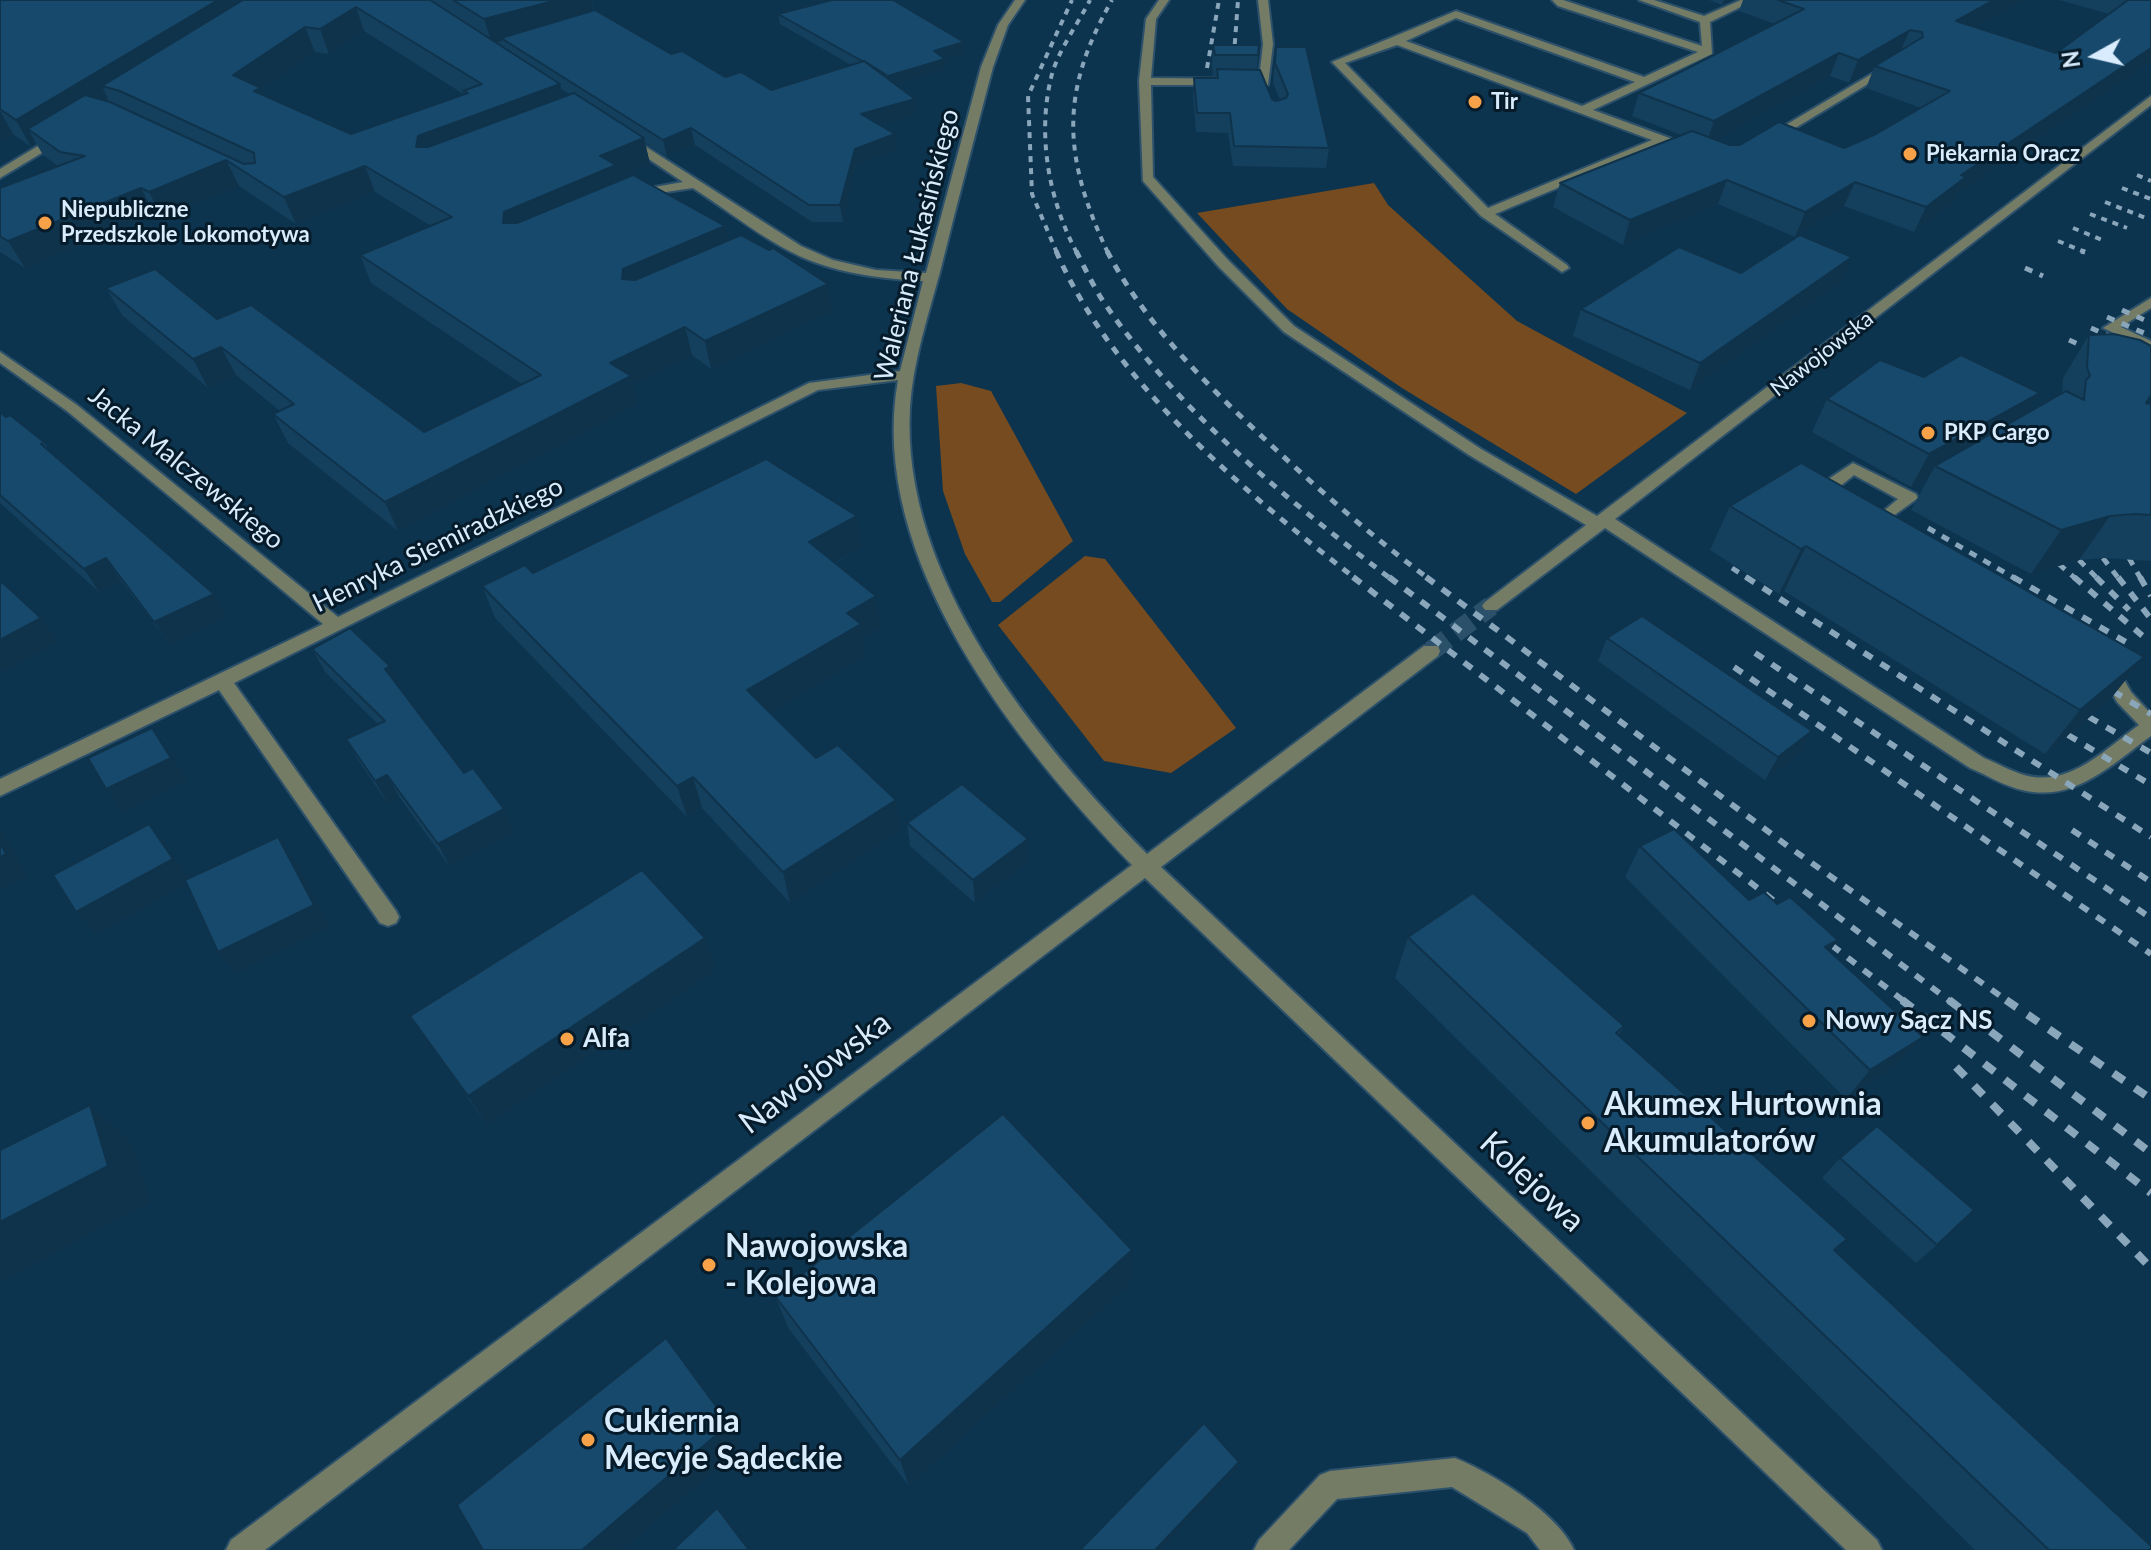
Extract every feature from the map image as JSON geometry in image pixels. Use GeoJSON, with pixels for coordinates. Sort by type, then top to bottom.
{"type":"FeatureCollection","features":[{"type":"Feature","properties":{"kind":"street","name":"Waleriana Łukasińskiego"},"geometry":{"type":"LineString","coordinates":[[1020,0],[1003,25],[987,67],[930,277],[906,375],[902,419],[904,467],[915,517],[934,570],[998,690],[1076,793],[1147,867]]}},
{"type":"Feature","properties":{"kind":"street"},"geometry":{"type":"LineString","coordinates":[[1164,0],[1151,19],[1145,81],[1147,178],[1223,263],[1289,329],[1475,452],[1602,523],[1977,763],[2022,782],[2049,787],[2071,784],[2151,726],[2124,697],[2107,668],[2101,642]]}},
{"type":"Feature","properties":{"kind":"street"},"geometry":{"type":"LineString","coordinates":[[1145,81],[1266,88],[1268,44],[1263,0]]}},
{"type":"Feature","properties":{"kind":"street"},"geometry":{"type":"LineString","coordinates":[[1557,0],[1708,52]]}},
{"type":"Feature","properties":{"kind":"street"},"geometry":{"type":"LineString","coordinates":[[1644,0],[1705,20],[1748,1]]}},
{"type":"Feature","properties":{"kind":"street"},"geometry":{"type":"LineString","coordinates":[[1562,268],[1486,213],[1338,62],[1397,41],[1456,14],[1647,82]]}},
{"type":"Feature","properties":{"kind":"street"},"geometry":{"type":"LineString","coordinates":[[1705,20],[1708,52]]}},
{"type":"Feature","properties":{"kind":"street"},"geometry":{"type":"LineString","coordinates":[[1397,41],[1701,154]]}},
{"type":"Feature","properties":{"kind":"street"},"geometry":{"type":"LineString","coordinates":[[1581,111],[1708,52]]}},
{"type":"Feature","properties":{"kind":"street"},"geometry":{"type":"LineString","coordinates":[[1752,148],[1906,57]]}},
{"type":"Feature","properties":{"kind":"street","name":"Nawojowska"},"geometry":{"type":"LineString","coordinates":[[1491,606],[2151,99]]}},
{"type":"Feature","properties":{"kind":"street"},"geometry":{"type":"LineString","coordinates":[[607,127],[796,249],[829,263],[876,274],[930,277]]}},
{"type":"Feature","properties":{"kind":"street"},"geometry":{"type":"LineString","coordinates":[[0,174],[72,129]]}},
{"type":"Feature","properties":{"kind":"street"},"geometry":{"type":"LineString","coordinates":[[1486,213],[1662,140]]}},
{"type":"Feature","properties":{"kind":"street"},"geometry":{"type":"LineString","coordinates":[[628,198],[642,192],[695,184]]}},
{"type":"Feature","properties":{"kind":"street"},"geometry":{"type":"LineString","coordinates":[[766,246],[781,239]]}},
{"type":"Feature","properties":{"kind":"street"},"geometry":{"type":"LineString","coordinates":[[2151,303],[2110,328],[2151,346]]}},
{"type":"Feature","properties":{"kind":"street","name":"Jacka Malczewskiego"},"geometry":{"type":"LineString","coordinates":[[0,356],[72,408],[336,625]]}},
{"type":"Feature","properties":{"kind":"street","name":"Henryka Siemiradzkiego"},"geometry":{"type":"LineString","coordinates":[[0,788],[336,625],[814,386],[906,375]]}},
{"type":"Feature","properties":{"kind":"street"},"geometry":{"type":"LineString","coordinates":[[1853,468],[1916,494],[1875,515],[1827,488],[1853,468]]}},
{"type":"Feature","properties":{"kind":"street","name":"Nawojowska"},"geometry":{"type":"LineString","coordinates":[[241,1550],[1431,651]]}},
{"type":"Feature","properties":{"kind":"street"},"geometry":{"type":"LineString","coordinates":[[222,680],[388,917]]}},
{"type":"Feature","properties":{"kind":"street","name":"Kolejowa"},"geometry":{"type":"LineString","coordinates":[[1147,867],[1867,1550]]}},
{"type":"Feature","properties":{"kind":"street"},"geometry":{"type":"LineString","coordinates":[[1269,1550],[1330,1485],[1455,1472],[1537,1523],[1559,1550]]}},
{"type":"Feature","properties":{"kind":"shaded area"},"geometry":{"type":"Polygon","coordinates":[[[1374,183],[1388,205],[1517,321],[1687,413],[1576,494],[1402,388],[1287,309],[1197,213],[1374,183]]]}},
{"type":"Feature","properties":{"kind":"shaded area"},"geometry":{"type":"Polygon","coordinates":[[[961,383],[991,391],[1073,541],[1000,602],[992,602],[965,554],[943,491],[936,386],[961,383]]]}},
{"type":"Feature","properties":{"kind":"shaded area"},"geometry":{"type":"Polygon","coordinates":[[[1085,556],[1105,559],[1236,728],[1171,773],[1104,761],[998,625],[1085,556]]]}},
{"type":"Feature","properties":{"kind":"building"},"geometry":{"type":"Polygon","coordinates":[[[0,0],[218,0],[16,120],[0,109],[0,0]]]}},
{"type":"Feature","properties":{"kind":"building"},"geometry":{"type":"Polygon","coordinates":[[[243,0],[430,0],[560,84],[418,136],[416,147],[428,147],[574,93],[644,138],[600,156],[616,165],[504,212],[503,223],[517,223],[633,175],[725,226],[623,269],[622,279],[635,280],[741,235],[769,250],[773,248],[828,284],[705,341],[685,327],[610,363],[631,376],[385,502],[273,414],[294,404],[221,347],[193,359],[106,288],[155,269],[217,319],[251,305],[424,432],[541,375],[360,255],[452,217],[365,166],[284,197],[226,160],[149,192],[141,188],[8,241],[0,236],[0,188],[85,156],[60,152],[28,129],[85,95],[110,102],[244,164],[255,163],[254,153],[120,91],[102,86],[243,0]],[[356,7],[320,29],[305,27],[233,75],[261,88],[254,91],[351,134],[468,93],[463,91],[482,84],[356,7]]]}},
{"type":"Feature","properties":{"kind":"building"},"geometry":{"type":"Polygon","coordinates":[[[453,0],[557,0],[484,19],[453,0]]]}},
{"type":"Feature","properties":{"kind":"building"},"geometry":{"type":"Polygon","coordinates":[[[832,0],[893,0],[964,42],[934,51],[945,59],[888,76],[778,14],[832,0]]]}},
{"type":"Feature","properties":{"kind":"building"},"geometry":{"type":"Polygon","coordinates":[[[1778,0],[1994,0],[1956,21],[2056,53],[2128,0],[2151,0],[2151,48],[1961,175],[1966,177],[1926,207],[1855,182],[1805,212],[1727,180],[1630,220],[1560,183],[1692,131],[1730,145],[1740,145],[1779,122],[1844,148],[1876,134],[1950,91],[1875,66],[1923,37],[1922,32],[1910,30],[1858,60],[1839,53],[1714,121],[1639,93],[1804,9],[1778,0]]]}},
{"type":"Feature","properties":{"kind":"building"},"geometry":{"type":"Polygon","coordinates":[[[595,10],[671,54],[682,51],[725,77],[741,72],[771,90],[864,61],[915,99],[861,114],[895,134],[855,149],[840,205],[809,205],[691,128],[663,140],[501,38],[595,10]]]}},
{"type":"Feature","properties":{"kind":"building"},"geometry":{"type":"Polygon","coordinates":[[[1213,45],[1259,45],[1258,55],[1215,55],[1213,45]]]}},
{"type":"Feature","properties":{"kind":"building"},"geometry":{"type":"Polygon","coordinates":[[[1276,47],[1306,47],[1329,148],[1234,146],[1230,113],[1197,113],[1194,78],[1218,78],[1217,69],[1260,70],[1272,99],[1286,98],[1288,94],[1275,63],[1276,47]]]}},
{"type":"Feature","properties":{"kind":"building"},"geometry":{"type":"Polygon","coordinates":[[[1800,235],[1852,257],[1700,363],[1581,309],[1679,247],[1741,273],[1800,235]]]}},
{"type":"Feature","properties":{"kind":"building"},"geometry":{"type":"Polygon","coordinates":[[[2114,334],[2151,346],[2151,395],[2146,403],[2151,404],[2151,515],[2110,516],[2061,530],[1935,466],[2066,391],[2084,400],[2086,380],[2090,376],[2087,367],[2089,335],[2114,334]]]}},
{"type":"Feature","properties":{"kind":"building"},"geometry":{"type":"Polygon","coordinates":[[[1961,355],[2040,393],[1929,454],[1827,399],[1880,360],[1924,377],[1961,355]]]}},
{"type":"Feature","properties":{"kind":"building"},"geometry":{"type":"Polygon","coordinates":[[[0,412],[6,417],[10,415],[44,442],[41,444],[214,594],[154,622],[106,558],[84,569],[0,495],[0,412]]]}},
{"type":"Feature","properties":{"kind":"building"},"geometry":{"type":"Polygon","coordinates":[[[766,459],[857,516],[809,542],[876,596],[847,613],[861,624],[747,690],[816,758],[838,745],[896,800],[783,872],[693,777],[677,786],[482,586],[525,565],[533,573],[766,459]]]}},
{"type":"Feature","properties":{"kind":"building"},"geometry":{"type":"Polygon","coordinates":[[[1801,463],[2144,657],[2080,710],[1806,546],[1801,549],[1730,506],[1801,463]]]}},
{"type":"Feature","properties":{"kind":"building"},"geometry":{"type":"Polygon","coordinates":[[[3,583],[41,618],[0,640],[0,584],[3,583]]]}},
{"type":"Feature","properties":{"kind":"building"},"geometry":{"type":"Polygon","coordinates":[[[1642,616],[1812,731],[1778,757],[1607,638],[1642,616]]]}},
{"type":"Feature","properties":{"kind":"building"},"geometry":{"type":"Polygon","coordinates":[[[350,628],[390,666],[385,669],[464,773],[473,768],[504,809],[438,844],[387,775],[375,781],[346,739],[385,721],[312,649],[350,628]]]}},
{"type":"Feature","properties":{"kind":"building"},"geometry":{"type":"Polygon","coordinates":[[[152,728],[171,758],[106,789],[88,758],[152,728]]]}},
{"type":"Feature","properties":{"kind":"building"},"geometry":{"type":"Polygon","coordinates":[[[962,784],[1028,839],[973,880],[907,823],[962,784]]]}},
{"type":"Feature","properties":{"kind":"building"},"geometry":{"type":"Polygon","coordinates":[[[149,824],[173,859],[76,912],[53,875],[149,824]]]}},
{"type":"Feature","properties":{"kind":"building"},"geometry":{"type":"Polygon","coordinates":[[[1674,829],[1749,900],[1764,892],[1777,904],[1790,897],[1838,940],[1825,947],[1923,1037],[1870,1070],[1640,846],[1674,829]]]}},
{"type":"Feature","properties":{"kind":"building"},"geometry":{"type":"Polygon","coordinates":[[[278,837],[314,905],[218,952],[185,880],[278,837]]]}},
{"type":"Feature","properties":{"kind":"building"},"geometry":{"type":"Polygon","coordinates":[[[0,843],[6,854],[0,857],[0,843]]]}},
{"type":"Feature","properties":{"kind":"building"},"geometry":{"type":"Polygon","coordinates":[[[642,870],[705,938],[468,1096],[410,1016],[642,870]]]}},
{"type":"Feature","properties":{"kind":"building"},"geometry":{"type":"Polygon","coordinates":[[[1473,893],[1624,1026],[1616,1033],[1847,1239],[1834,1250],[2151,1546],[2151,1550],[2049,1550],[1408,937],[1473,893]]]}},
{"type":"Feature","properties":{"kind":"building"},"geometry":{"type":"Polygon","coordinates":[[[90,1105],[108,1166],[0,1222],[0,1150],[90,1105]]]}},
{"type":"Feature","properties":{"kind":"building"},"geometry":{"type":"Polygon","coordinates":[[[1003,1114],[1132,1250],[900,1460],[775,1296],[1003,1114]]]}},
{"type":"Feature","properties":{"kind":"building"},"geometry":{"type":"Polygon","coordinates":[[[1877,1126],[1974,1210],[1937,1245],[1840,1158],[1877,1126]]]}},
{"type":"Feature","properties":{"kind":"building"},"geometry":{"type":"Polygon","coordinates":[[[666,1338],[729,1424],[582,1550],[483,1550],[457,1505],[666,1338]]]}},
{"type":"Feature","properties":{"kind":"building"},"geometry":{"type":"Polygon","coordinates":[[[1204,1423],[1239,1462],[1155,1550],[1080,1550],[1204,1423]]]}},
{"type":"Feature","properties":{"kind":"building"},"geometry":{"type":"Polygon","coordinates":[[[717,1508],[749,1550],[673,1550],[717,1508]]]}},
{"type":"Feature","properties":{"kind":"tunnel"},"geometry":{"type":"LineString","coordinates":[[1431,651],[1491,606]]}},
{"type":"Feature","properties":{"kind":"railway"},"geometry":{"type":"LineString","coordinates":[[1057,253],[1032,194],[1028,96],[1072,0]]}},
{"type":"Feature","properties":{"kind":"railway"},"geometry":{"type":"LineString","coordinates":[[1076,251],[1053,190],[1045,122],[1054,69],[1090,0]]}},
{"type":"Feature","properties":{"kind":"railway"},"geometry":{"type":"LineString","coordinates":[[1108,252],[1082,186],[1073,125],[1083,65],[1112,0]]}},
{"type":"Feature","properties":{"kind":"railway"},"geometry":{"type":"LineString","coordinates":[[1207,68],[1219,0]]}},
{"type":"Feature","properties":{"kind":"railway"},"geometry":{"type":"LineString","coordinates":[[1233,68],[1238,0]]}},
{"type":"Feature","properties":{"kind":"railway"},"geometry":{"type":"LineString","coordinates":[[2137,175],[2151,181]]}},
{"type":"Feature","properties":{"kind":"railway"},"geometry":{"type":"LineString","coordinates":[[2122,188],[2151,199]]}},
{"type":"Feature","properties":{"kind":"railway"},"geometry":{"type":"LineString","coordinates":[[2105,202],[2146,218]]}},
{"type":"Feature","properties":{"kind":"railway"},"geometry":{"type":"LineString","coordinates":[[2090,214],[2127,228]]}},
{"type":"Feature","properties":{"kind":"railway"},"geometry":{"type":"LineString","coordinates":[[2073,228],[2105,241]]}},
{"type":"Feature","properties":{"kind":"railway"},"geometry":{"type":"LineString","coordinates":[[2058,241],[2085,252],[2081,251]]}},
{"type":"Feature","properties":{"kind":"railway"},"geometry":{"type":"LineString","coordinates":[[1076,251],[1101,298],[1135,344],[1201,418],[1274,486],[1391,579]]}},
{"type":"Feature","properties":{"kind":"railway"},"geometry":{"type":"LineString","coordinates":[[1108,252],[1141,305],[1202,378],[1328,497],[1429,579]]}},
{"type":"Feature","properties":{"kind":"railway"},"geometry":{"type":"LineString","coordinates":[[1057,253],[1081,299],[1111,345],[1185,432],[1270,509],[1356,579]]}},
{"type":"Feature","properties":{"kind":"railway"},"geometry":{"type":"LineString","coordinates":[[2025,268],[2043,276]]}},
{"type":"Feature","properties":{"kind":"railway"},"geometry":{"type":"LineString","coordinates":[[2122,310],[2151,323]]}},
{"type":"Feature","properties":{"kind":"railway"},"geometry":{"type":"LineString","coordinates":[[2107,317],[2151,336]]}},
{"type":"Feature","properties":{"kind":"railway"},"geometry":{"type":"LineString","coordinates":[[2091,328],[2151,355]]}},
{"type":"Feature","properties":{"kind":"railway"},"geometry":{"type":"LineString","coordinates":[[2069,340],[2104,356]]}},
{"type":"Feature","properties":{"kind":"railway"},"geometry":{"type":"LineString","coordinates":[[1928,528],[2016,579]]}},
{"type":"Feature","properties":{"kind":"railway"},"geometry":{"type":"LineString","coordinates":[[2103,558],[2119,579]]}},
{"type":"Feature","properties":{"kind":"railway"},"geometry":{"type":"LineString","coordinates":[[2129,558],[2141,579]]}},
{"type":"Feature","properties":{"kind":"railway"},"geometry":{"type":"LineString","coordinates":[[2079,560],[2129,610]]}},
{"type":"Feature","properties":{"kind":"railway"},"geometry":{"type":"LineString","coordinates":[[2059,564],[2076,579]]}},
{"type":"Feature","properties":{"kind":"railway"},"geometry":{"type":"LineString","coordinates":[[1732,568],[1749,579]]}},
{"type":"Feature","properties":{"kind":"railway"},"geometry":{"type":"LineString","coordinates":[[1353,577],[1794,916]]}},
{"type":"Feature","properties":{"kind":"railway"},"geometry":{"type":"LineString","coordinates":[[1389,577],[1951,1002]]}},
{"type":"Feature","properties":{"kind":"railway"},"geometry":{"type":"LineString","coordinates":[[1426,577],[1789,847],[2009,1002]]}},
{"type":"Feature","properties":{"kind":"railway"},"geometry":{"type":"LineString","coordinates":[[1746,577],[2151,837]]}},
{"type":"Feature","properties":{"kind":"railway"},"geometry":{"type":"LineString","coordinates":[[2013,577],[2131,645]]}},
{"type":"Feature","properties":{"kind":"railway"},"geometry":{"type":"LineString","coordinates":[[2074,577],[2145,638]]}},
{"type":"Feature","properties":{"kind":"railway"},"geometry":{"type":"LineString","coordinates":[[2118,577],[2151,619]]}},
{"type":"Feature","properties":{"kind":"railway"},"geometry":{"type":"LineString","coordinates":[[2140,577],[2151,596]]}},
{"type":"Feature","properties":{"kind":"railway"},"geometry":{"type":"LineString","coordinates":[[1755,653],[2151,918]]}},
{"type":"Feature","properties":{"kind":"railway"},"geometry":{"type":"LineString","coordinates":[[1734,667],[2151,954]]}},
{"type":"Feature","properties":{"kind":"railway"},"geometry":{"type":"LineString","coordinates":[[2096,681],[2151,714]]}},
{"type":"Feature","properties":{"kind":"railway"},"geometry":{"type":"LineString","coordinates":[[2089,717],[2151,753]]}},
{"type":"Feature","properties":{"kind":"railway"},"geometry":{"type":"LineString","coordinates":[[2068,735],[2151,785]]}},
{"type":"Feature","properties":{"kind":"railway"},"geometry":{"type":"LineString","coordinates":[[2072,830],[2151,882]]}},
{"type":"Feature","properties":{"kind":"railway"},"geometry":{"type":"LineString","coordinates":[[1816,933],[1905,1002]]}},
{"type":"Feature","properties":{"kind":"railway"},"geometry":{"type":"LineString","coordinates":[[1902,1000],[2151,1193]]}},
{"type":"Feature","properties":{"kind":"railway"},"geometry":{"type":"LineString","coordinates":[[1949,1000],[2151,1153]]}},
{"type":"Feature","properties":{"kind":"railway"},"geometry":{"type":"LineString","coordinates":[[2006,1000],[2151,1099]]}},
{"type":"Feature","properties":{"kind":"railway"},"geometry":{"type":"LineString","coordinates":[[1956,1067],[2151,1268]]}},
{"type":"Feature","properties":{"kind":"place","name":"Tir"},"geometry":{"type":"Point","coordinates":[1475,102]}},
{"type":"Feature","properties":{"kind":"place","name":"Piekarnia Oracz"},"geometry":{"type":"Point","coordinates":[1910,154]}},
{"type":"Feature","properties":{"kind":"place","name":"Niepubliczne Przedszkole Lokomotywa"},"geometry":{"type":"Point","coordinates":[45,223]}},
{"type":"Feature","properties":{"kind":"place","name":"PKP Cargo"},"geometry":{"type":"Point","coordinates":[1928,433]}},
{"type":"Feature","properties":{"kind":"place","name":"Nowy Sącz NS"},"geometry":{"type":"Point","coordinates":[1809,1021]}},
{"type":"Feature","properties":{"kind":"place","name":"Alfa"},"geometry":{"type":"Point","coordinates":[567,1039]}},
{"type":"Feature","properties":{"kind":"place","name":"Akumex Hurtownia Akumulatorów"},"geometry":{"type":"Point","coordinates":[1588,1123]}},
{"type":"Feature","properties":{"kind":"place","name":"Nawojowska - Kolejowa"},"geometry":{"type":"Point","coordinates":[709,1265]}},
{"type":"Feature","properties":{"kind":"place","name":"Cukiernia Mecyje Sądeckie"},"geometry":{"type":"Point","coordinates":[588,1440]}}]}
